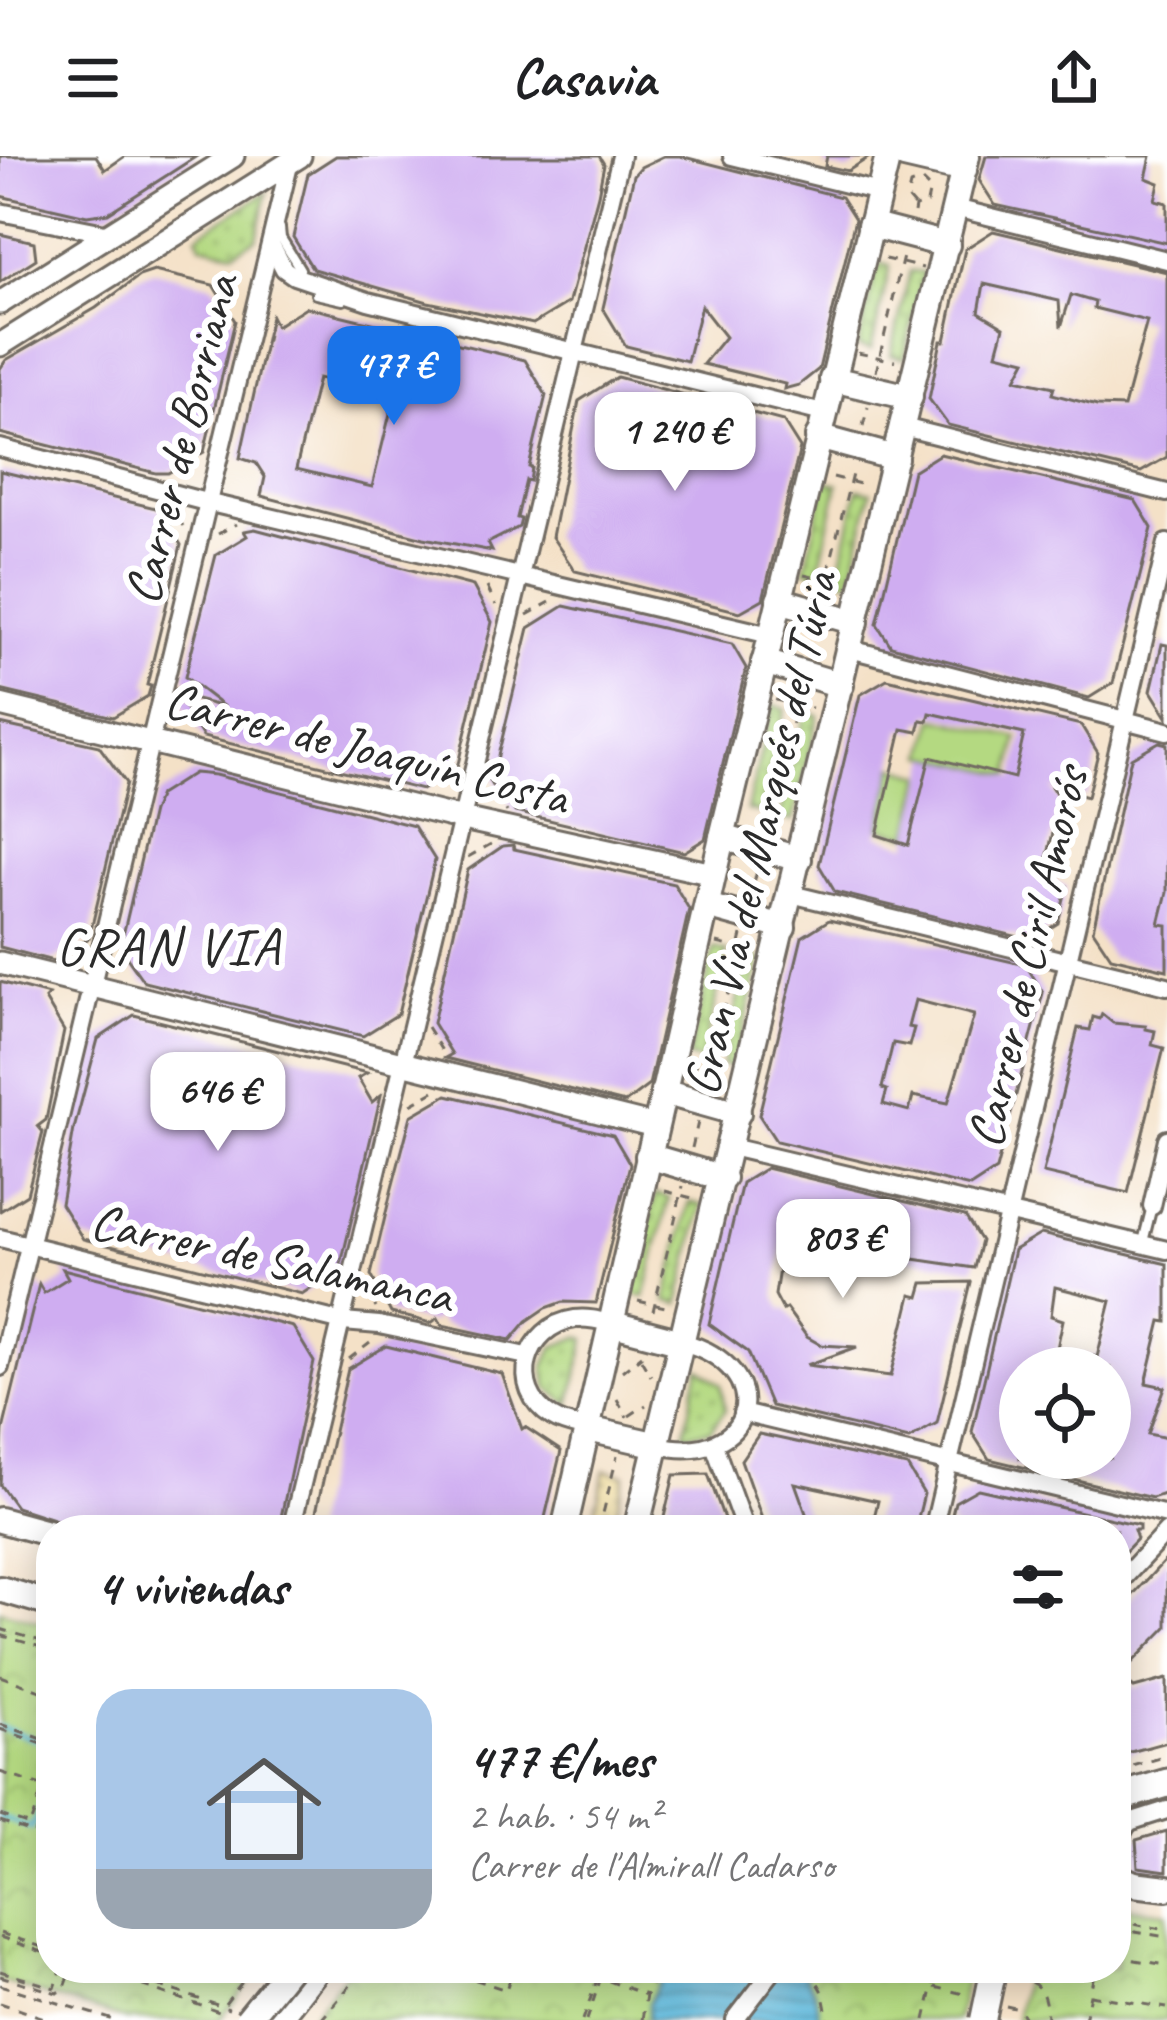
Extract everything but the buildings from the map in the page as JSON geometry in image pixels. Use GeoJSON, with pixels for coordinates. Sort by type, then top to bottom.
{"type":"FeatureCollection","features":[{"type":"Feature","properties":{"kind":"main road","name":"Gran Via del Marqués del Túria"},"geometry":{"type":"LineString","coordinates":[[568,1515],[713,874],[888,156]]}},
{"type":"Feature","properties":{"kind":"main road","name":"Gran Via del Marqués del Túria"},"geometry":{"type":"LineString","coordinates":[[640,1515],[965,163]]}},
{"type":"Feature","properties":{"kind":"main road"},"geometry":{"type":"LineString","coordinates":[[914,164],[965,163]]}},
{"type":"Feature","properties":{"kind":"main road"},"geometry":{"type":"LineString","coordinates":[[870,225],[947,244]]}},
{"type":"Feature","properties":{"kind":"main road"},"geometry":{"type":"LineString","coordinates":[[832,379],[910,397]]}},
{"type":"Feature","properties":{"kind":"main road"},"geometry":{"type":"LineString","coordinates":[[820,425],[895,458]]}},
{"type":"Feature","properties":{"kind":"main road"},"geometry":{"type":"LineString","coordinates":[[778,600],[856,622]]}},
{"type":"Feature","properties":{"kind":"main road"},"geometry":{"type":"LineString","coordinates":[[764,662],[841,685]]}},
{"type":"Feature","properties":{"kind":"main road"},"geometry":{"type":"LineString","coordinates":[[722,838],[799,860]]}},
{"type":"Feature","properties":{"kind":"main road"},"geometry":{"type":"LineString","coordinates":[[706,907],[783,927]]}},
{"type":"Feature","properties":{"kind":"main road"},"geometry":{"type":"LineString","coordinates":[[663,1092],[739,1113]]}},
{"type":"Feature","properties":{"kind":"main road"},"geometry":{"type":"LineString","coordinates":[[648,1156],[723,1178]]}},
{"type":"Feature","properties":{"kind":"main road"},"geometry":{"type":"LineString","coordinates":[[613,1324],[682,1342]]}},
{"type":"Feature","properties":{"kind":"main road"},"geometry":{"type":"LineString","coordinates":[[588,1429],[658,1445]]}},
{"type":"Feature","properties":{"kind":"main road"},"geometry":{"type":"LineString","coordinates":[[1,1526],[36,1532]]}},
{"type":"Feature","properties":{"kind":"main road"},"geometry":{"type":"LineString","coordinates":[[0,1589],[36,1600]]}},
{"type":"Feature","properties":{"kind":"main road"},"geometry":{"type":"LineString","coordinates":[[240,2016],[274,1983]]}},
{"type":"Feature","properties":{"kind":"main road"},"geometry":{"type":"LineString","coordinates":[[277,2020],[306,1983]]}},
{"type":"Feature","properties":{"kind":"main road"},"geometry":{"type":"LineString","coordinates":[[983,2020],[994,1983]]}},
{"type":"Feature","properties":{"kind":"street"},"geometry":{"type":"LineString","coordinates":[[0,303],[233,156]]}},
{"type":"Feature","properties":{"kind":"street"},"geometry":{"type":"LineString","coordinates":[[295,1515],[621,156]]}},
{"type":"Feature","properties":{"kind":"street"},"geometry":{"type":"LineString","coordinates":[[732,156],[879,192]]}},
{"type":"Feature","properties":{"kind":"street"},"geometry":{"type":"LineString","coordinates":[[0,345],[294,158]]}},
{"type":"Feature","properties":{"kind":"street","name":"Carrer de Borriana"},"geometry":{"type":"LineString","coordinates":[[0,1367],[270,237],[294,158]]}},
{"type":"Feature","properties":{"kind":"street"},"geometry":{"type":"LineString","coordinates":[[955,208],[1167,260]]}},
{"type":"Feature","properties":{"kind":"street"},"geometry":{"type":"LineString","coordinates":[[0,212],[110,234]]}},
{"type":"Feature","properties":{"kind":"street"},"geometry":{"type":"LineString","coordinates":[[270,237],[278,259],[294,276],[368,301],[574,353],[820,425]]}},
{"type":"Feature","properties":{"kind":"street"},"geometry":{"type":"LineString","coordinates":[[903,427],[1167,493]]}},
{"type":"Feature","properties":{"kind":"street"},"geometry":{"type":"LineString","coordinates":[[0,448],[206,502],[770,635]]}},
{"type":"Feature","properties":{"kind":"street","name":"Carrer de Ciril Amorós"},"geometry":{"type":"LineString","coordinates":[[936,1515],[1008,1212],[1037,1051],[1068,961],[1167,543]]}},
{"type":"Feature","properties":{"kind":"street"},"geometry":{"type":"LineString","coordinates":[[850,649],[1167,731]]}},
{"type":"Feature","properties":{"kind":"street","name":"Carrer de Joaquín Costa"},"geometry":{"type":"LineString","coordinates":[[0,705],[463,819],[713,874]]}},
{"type":"Feature","properties":{"kind":"street"},"geometry":{"type":"LineString","coordinates":[[791,894],[1167,986]]}},
{"type":"Feature","properties":{"kind":"street"},"geometry":{"type":"LineString","coordinates":[[0,964],[655,1126]]}},
{"type":"Feature","properties":{"kind":"street"},"geometry":{"type":"LineString","coordinates":[[1152,1206],[1167,1139]]}},
{"type":"Feature","properties":{"kind":"street"},"geometry":{"type":"LineString","coordinates":[[730,1147],[1167,1250]]}},
{"type":"Feature","properties":{"kind":"street","name":"Carrer de Salamanca"},"geometry":{"type":"LineString","coordinates":[[0,1238],[343,1322],[527,1356]]}},
{"type":"Feature","properties":{"kind":"street"},"geometry":{"type":"LineString","coordinates":[[588,1429],[554,1419],[535,1400],[526,1378],[527,1356],[535,1342],[559,1323],[584,1318],[613,1324]]}},
{"type":"Feature","properties":{"kind":"street"},"geometry":{"type":"LineString","coordinates":[[658,1445],[694,1451],[714,1445],[742,1414],[742,1383],[736,1373],[714,1354],[682,1342]]}},
{"type":"Feature","properties":{"kind":"street"},"geometry":{"type":"LineString","coordinates":[[742,1414],[1167,1515]]}},
{"type":"Feature","properties":{"kind":"street"},"geometry":{"type":"LineString","coordinates":[[714,1445],[740,1515]]}},
{"type":"Feature","properties":{"kind":"street"},"geometry":{"type":"LineString","coordinates":[[1131,1570],[1167,1531]]}},
{"type":"Feature","properties":{"kind":"street"},"geometry":{"type":"LineString","coordinates":[[1131,1791],[1167,1780]]}},
{"type":"Feature","properties":{"kind":"street"},"geometry":{"type":"LineString","coordinates":[[1131,1821],[1167,1810]]}},
{"type":"Feature","properties":{"kind":"street"},"geometry":{"type":"LineString","coordinates":[[735,2020],[763,1983]]}},
{"type":"Feature","properties":{"kind":"lane"},"geometry":{"type":"LineString","coordinates":[[282,195],[280,235],[300,269]]}},
{"type":"Feature","properties":{"kind":"lane"},"geometry":{"type":"LineString","coordinates":[[316,294],[368,301]]}},
{"type":"Feature","properties":{"kind":"lane"},"geometry":{"type":"LineString","coordinates":[[1143,1244],[1152,1206]]}},
{"type":"Feature","properties":{"kind":"lane"},"geometry":{"type":"LineString","coordinates":[[1131,1804],[1167,1793]]}},
{"type":"Feature","properties":{"kind":"path"},"geometry":{"type":"LineString","coordinates":[[914,164],[930,189],[927,202],[915,207]]}},
{"type":"Feature","properties":{"kind":"path"},"geometry":{"type":"LineString","coordinates":[[915,207],[907,198],[910,185],[921,181]]}},
{"type":"Feature","properties":{"kind":"path"},"geometry":{"type":"LineString","coordinates":[[913,215],[915,207]]}},
{"type":"Feature","properties":{"kind":"path"},"geometry":{"type":"LineString","coordinates":[[876,374],[905,247]]}},
{"type":"Feature","properties":{"kind":"path"},"geometry":{"type":"LineString","coordinates":[[879,257],[924,268]]}},
{"type":"Feature","properties":{"kind":"path"},"geometry":{"type":"LineString","coordinates":[[857,352],[903,363]]}},
{"type":"Feature","properties":{"kind":"path"},"geometry":{"type":"LineString","coordinates":[[860,440],[870,396]]}},
{"type":"Feature","properties":{"kind":"path"},"geometry":{"type":"LineString","coordinates":[[823,597],[854,466]]}},
{"type":"Feature","properties":{"kind":"path"},"geometry":{"type":"LineString","coordinates":[[826,476],[872,487]]}},
{"type":"Feature","properties":{"kind":"path"},"geometry":{"type":"LineString","coordinates":[[804,575],[849,586]]}},
{"type":"Feature","properties":{"kind":"path"},"geometry":{"type":"LineString","coordinates":[[525,616],[561,595]]}},
{"type":"Feature","properties":{"kind":"path"},"geometry":{"type":"LineString","coordinates":[[806,664],[817,620]]}},
{"type":"Feature","properties":{"kind":"path"},"geometry":{"type":"LineString","coordinates":[[765,837],[800,689]]}},
{"type":"Feature","properties":{"kind":"path"},"geometry":{"type":"LineString","coordinates":[[773,699],[820,710]]}},
{"type":"Feature","properties":{"kind":"path"},"geometry":{"type":"LineString","coordinates":[[463,860],[504,836],[506,828],[508,809],[484,774]]}},
{"type":"Feature","properties":{"kind":"path"},"geometry":{"type":"LineString","coordinates":[[748,906],[759,862]]}},
{"type":"Feature","properties":{"kind":"path"},"geometry":{"type":"LineString","coordinates":[[707,1085],[742,933]]}},
{"type":"Feature","properties":{"kind":"path"},"geometry":{"type":"LineString","coordinates":[[716,943],[762,954]]}},
{"type":"Feature","properties":{"kind":"path"},"geometry":{"type":"LineString","coordinates":[[406,1107],[445,1085],[448,1073],[449,1062],[425,1024]]}},
{"type":"Feature","properties":{"kind":"path"},"geometry":{"type":"LineString","coordinates":[[687,1064],[733,1075]]}},
{"type":"Feature","properties":{"kind":"path"},"geometry":{"type":"LineString","coordinates":[[691,1155],[701,1112]]}},
{"type":"Feature","properties":{"kind":"path"},"geometry":{"type":"LineString","coordinates":[[651,1319],[684,1182]]}},
{"type":"Feature","properties":{"kind":"path"},"geometry":{"type":"LineString","coordinates":[[657,1190],[704,1201]]}},
{"type":"Feature","properties":{"kind":"path"},"geometry":{"type":"LineString","coordinates":[[341,1364],[374,1339],[379,1325],[380,1314],[365,1289]]}},
{"type":"Feature","properties":{"kind":"path"},"geometry":{"type":"LineString","coordinates":[[631,1299],[677,1310]]}},
{"type":"Feature","properties":{"kind":"path"},"geometry":{"type":"LineString","coordinates":[[616,1374],[642,1356],[656,1382]]}},
{"type":"Feature","properties":{"kind":"path"},"geometry":{"type":"LineString","coordinates":[[612,1392],[627,1417]]}},
{"type":"Feature","properties":{"kind":"path"},"geometry":{"type":"LineString","coordinates":[[625,1424],[627,1417],[651,1402]]}},
{"type":"Feature","properties":{"kind":"path"},"geometry":{"type":"LineString","coordinates":[[603,1515],[618,1453]]}},
{"type":"Feature","properties":{"kind":"path"},"geometry":{"type":"LineString","coordinates":[[0,1632],[36,1643]]}},
{"type":"Feature","properties":{"kind":"path"},"geometry":{"type":"LineString","coordinates":[[0,1676],[36,1689]]}},
{"type":"Feature","properties":{"kind":"path"},"geometry":{"type":"LineString","coordinates":[[0,1727],[36,1739]]}},
{"type":"Feature","properties":{"kind":"path"},"geometry":{"type":"LineString","coordinates":[[1131,1767],[1167,1756]]}},
{"type":"Feature","properties":{"kind":"path"},"geometry":{"type":"LineString","coordinates":[[0,1772],[36,1783]]}},
{"type":"Feature","properties":{"kind":"path"},"geometry":{"type":"LineString","coordinates":[[0,1818],[34,1833],[36,1827]]}},
{"type":"Feature","properties":{"kind":"path"},"geometry":{"type":"LineString","coordinates":[[1131,1925],[1167,1934]]}},
{"type":"Feature","properties":{"kind":"path"},"geometry":{"type":"LineString","coordinates":[[1131,1930],[1167,1934]]}},
{"type":"Feature","properties":{"kind":"path"},"geometry":{"type":"LineString","coordinates":[[0,1935],[36,1947]]}},
{"type":"Feature","properties":{"kind":"path"},"geometry":{"type":"LineString","coordinates":[[1131,1959],[1167,1965]]}},
{"type":"Feature","properties":{"kind":"path"},"geometry":{"type":"LineString","coordinates":[[0,1973],[36,1983]]}},
{"type":"Feature","properties":{"kind":"path"},"geometry":{"type":"LineString","coordinates":[[0,1973],[57,1993],[66,1983]]}},
{"type":"Feature","properties":{"kind":"path"},"geometry":{"type":"LineString","coordinates":[[137,1983],[240,2016]]}},
{"type":"Feature","properties":{"kind":"path"},"geometry":{"type":"LineString","coordinates":[[147,1983],[240,2016]]}},
{"type":"Feature","properties":{"kind":"path"},"geometry":{"type":"LineString","coordinates":[[213,2020],[241,1983]]}},
{"type":"Feature","properties":{"kind":"path"},"geometry":{"type":"LineString","coordinates":[[321,2020],[352,1983]]}},
{"type":"Feature","properties":{"kind":"path"},"geometry":{"type":"LineString","coordinates":[[585,2020],[597,1983]]}},
{"type":"Feature","properties":{"kind":"path"},"geometry":{"type":"LineString","coordinates":[[615,1983],[646,1995]]}},
{"type":"Feature","properties":{"kind":"path"},"geometry":{"type":"LineString","coordinates":[[642,2020],[652,1983]]}},
{"type":"Feature","properties":{"kind":"path"},"geometry":{"type":"LineString","coordinates":[[818,1983],[828,2020]]}},
{"type":"Feature","properties":{"kind":"path"},"geometry":{"type":"LineString","coordinates":[[925,2020],[935,1983]]}},
{"type":"Feature","properties":{"kind":"path"},"geometry":{"type":"LineString","coordinates":[[1032,1983],[1045,1995],[1047,2020]]}},
{"type":"Feature","properties":{"kind":"path"},"geometry":{"type":"LineString","coordinates":[[1085,2020],[1092,1983]]}},
{"type":"Feature","properties":{"kind":"path"},"geometry":{"type":"LineString","coordinates":[[0,1984],[115,2020]]}},
{"type":"Feature","properties":{"kind":"path"},"geometry":{"type":"LineString","coordinates":[[935,1987],[962,1994]]}},
{"type":"Feature","properties":{"kind":"path"},"geometry":{"type":"LineString","coordinates":[[1090,1994],[1167,2008]]}},
{"type":"Feature","properties":{"kind":"path"},"geometry":{"type":"LineString","coordinates":[[0,2002],[50,2020]]}},
{"type":"Feature","properties":{"kind":"path"},"geometry":{"type":"LineString","coordinates":[[1019,2009],[1025,2020]]}},
{"type":"Feature","properties":{"kind":"green space"},"geometry":{"type":"Polygon","coordinates":[[[267,192],[257,238],[234,252],[201,245],[197,235],[267,192]]]}},
{"type":"Feature","properties":{"kind":"green space"},"geometry":{"type":"Polygon","coordinates":[[[878,263],[890,266],[871,350],[858,347],[878,263]]]}},
{"type":"Feature","properties":{"kind":"green space"},"geometry":{"type":"Polygon","coordinates":[[[910,271],[923,273],[904,358],[891,355],[910,271]]]}},
{"type":"Feature","properties":{"kind":"green space"},"geometry":{"type":"Polygon","coordinates":[[[825,481],[838,484],[818,573],[805,570],[825,481]]]}},
{"type":"Feature","properties":{"kind":"green space"},"geometry":{"type":"Polygon","coordinates":[[[858,489],[871,492],[851,581],[838,578],[858,489]]]}},
{"type":"Feature","properties":{"kind":"green space"},"geometry":{"type":"Polygon","coordinates":[[[772,705],[785,708],[760,813],[747,810],[772,705]]]}},
{"type":"Feature","properties":{"kind":"green space"},"geometry":{"type":"Polygon","coordinates":[[[805,712],[818,715],[793,821],[780,818],[805,712]]]}},
{"type":"Feature","properties":{"kind":"green space"},"geometry":{"type":"Polygon","coordinates":[[[935,718],[1018,738],[1010,775],[925,755],[935,718]]]}},
{"type":"Feature","properties":{"kind":"green space"},"geometry":{"type":"Polygon","coordinates":[[[894,767],[923,775],[909,835],[880,828],[894,767]]]}},
{"type":"Feature","properties":{"kind":"green space"},"geometry":{"type":"Polygon","coordinates":[[[714,948],[727,951],[701,1061],[688,1058],[714,948]]]}},
{"type":"Feature","properties":{"kind":"green space"},"geometry":{"type":"Polygon","coordinates":[[[748,955],[761,958],[734,1068],[722,1065],[748,955]]]}},
{"type":"Feature","properties":{"kind":"green space"},"geometry":{"type":"Polygon","coordinates":[[[656,1194],[669,1198],[645,1297],[632,1293],[656,1194]]]}},
{"type":"Feature","properties":{"kind":"green space"},"geometry":{"type":"Polygon","coordinates":[[[689,1202],[702,1205],[679,1304],[666,1301],[689,1202]]]}},
{"type":"Feature","properties":{"kind":"green space"},"geometry":{"type":"Polygon","coordinates":[[[579,1337],[586,1339],[570,1405],[548,1388],[544,1368],[554,1347],[579,1337]]]}},
{"type":"Feature","properties":{"kind":"green space"},"geometry":{"type":"Polygon","coordinates":[[[699,1368],[721,1384],[725,1410],[711,1430],[684,1435],[699,1368]]]}},
{"type":"Feature","properties":{"kind":"green space"},"geometry":{"type":"Polygon","coordinates":[[[0,1610],[36,1621],[36,1983],[249,1983],[219,2020],[127,2020],[0,1981],[0,1610]]]}},
{"type":"Feature","properties":{"kind":"green space"},"geometry":{"type":"Polygon","coordinates":[[[1131,1908],[1167,1912],[1167,2020],[1016,2020],[1023,1983],[1131,1983],[1131,1908]]]}},
{"type":"Feature","properties":{"kind":"green space"},"geometry":{"type":"Polygon","coordinates":[[[338,1983],[965,1983],[957,2020],[308,2020],[338,1983]]]}},
{"type":"Feature","properties":{"kind":"sand"},"geometry":{"type":"Polygon","coordinates":[[[605,1470],[625,1475],[616,1515],[594,1515],[605,1470]]]}},
{"type":"Feature","properties":{"kind":"water"},"geometry":{"type":"Polygon","coordinates":[[[658,1983],[810,1983],[819,2020],[648,2020],[648,2004],[658,1983]]]}},
{"type":"Feature","properties":{"kind":"waterway"},"geometry":{"type":"LineString","coordinates":[[0,1727],[36,1739]]}},
{"type":"Feature","properties":{"kind":"waterway"},"geometry":{"type":"LineString","coordinates":[[0,1817],[32,1828],[36,1817]]}},
{"type":"Feature","properties":{"kind":"district","name":"GRAN VIA"},"geometry":{"type":"Point","coordinates":[169,945]}}]}
